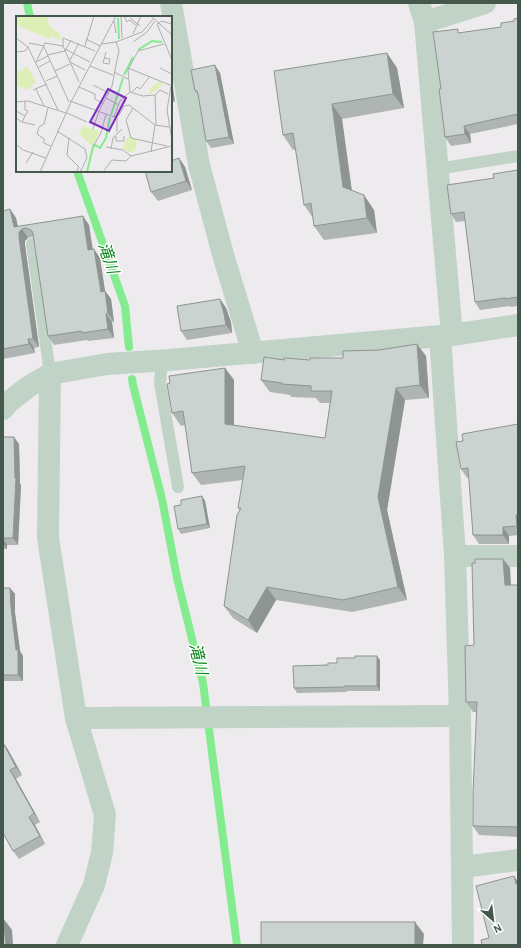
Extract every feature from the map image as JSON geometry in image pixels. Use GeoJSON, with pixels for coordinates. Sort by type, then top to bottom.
{"type":"FeatureCollection","features":[{"type":"Feature","properties":{"kind":"street"},"geometry":{"type":"LineString","coordinates":[[171,3],[199,165],[224,258],[253,353]]}},
{"type":"Feature","properties":{"kind":"street"},"geometry":{"type":"LineString","coordinates":[[463,945],[460,716],[446,335],[437,169],[422,13],[485,3]]}},
{"type":"Feature","properties":{"kind":"street"},"geometry":{"type":"LineString","coordinates":[[3,409],[10,401],[28,387],[50,374],[107,364],[253,353],[446,335],[518,326]]}},
{"type":"Feature","properties":{"kind":"street"},"geometry":{"type":"LineString","coordinates":[[50,374],[48,538],[76,718],[105,814],[102,853],[94,885],[66,945]]}},
{"type":"Feature","properties":{"kind":"street"},"geometry":{"type":"LineString","coordinates":[[455,556],[518,556]]}},
{"type":"Feature","properties":{"kind":"street"},"geometry":{"type":"LineString","coordinates":[[76,718],[460,716]]}},
{"type":"Feature","properties":{"kind":"street"},"geometry":{"type":"LineString","coordinates":[[462,867],[518,860]]}},
{"type":"Feature","properties":{"kind":"lane"},"geometry":{"type":"LineString","coordinates":[[437,169],[518,156]]}},
{"type":"Feature","properties":{"kind":"lane"},"geometry":{"type":"LineString","coordinates":[[32,244],[50,374]]}},
{"type":"Feature","properties":{"kind":"lane"},"geometry":{"type":"LineString","coordinates":[[162,361],[160,383],[178,487]]}},
{"type":"Feature","properties":{"kind":"building"},"geometry":{"type":"Polygon","coordinates":[[[518,18],[518,114],[464,126],[465,134],[445,137],[439,89],[441,89],[433,32],[458,29],[458,33],[501,27],[501,23],[514,21],[514,19],[518,18]]]}},
{"type":"Feature","properties":{"kind":"building"},"geometry":{"type":"Polygon","coordinates":[[[387,53],[393,94],[332,104],[343,187],[364,195],[367,218],[314,226],[311,203],[304,205],[293,133],[283,135],[274,71],[387,53]]]}},
{"type":"Feature","properties":{"kind":"building"},"geometry":{"type":"Polygon","coordinates":[[[215,65],[229,137],[206,141],[198,94],[197,91],[195,91],[191,70],[215,65]]]}},
{"type":"Feature","properties":{"kind":"building"},"geometry":{"type":"Polygon","coordinates":[[[179,158],[186,181],[151,192],[145,172],[172,172],[172,161],[179,158]]]}},
{"type":"Feature","properties":{"kind":"building"},"geometry":{"type":"Polygon","coordinates":[[[518,170],[518,297],[475,302],[464,212],[451,214],[447,185],[494,178],[493,174],[518,170]]]}},
{"type":"Feature","properties":{"kind":"building"},"geometry":{"type":"Polygon","coordinates":[[[10,209],[14,227],[83,216],[88,250],[94,249],[101,292],[105,291],[108,313],[106,314],[108,329],[48,336],[33,234],[32,231],[25,228],[19,232],[19,237],[33,339],[28,339],[29,344],[3,349],[3,211],[10,209]]]}},
{"type":"Feature","properties":{"kind":"building"},"geometry":{"type":"Polygon","coordinates":[[[220,299],[226,325],[181,331],[177,306],[220,299]]]}},
{"type":"Feature","properties":{"kind":"building"},"geometry":{"type":"Polygon","coordinates":[[[417,344],[420,385],[396,388],[378,497],[398,587],[343,600],[267,587],[248,620],[224,606],[237,515],[241,508],[238,508],[245,466],[192,473],[183,411],[172,413],[167,384],[170,383],[169,376],[225,368],[225,424],[325,438],[332,391],[311,391],[311,386],[282,384],[261,380],[264,357],[284,360],[284,358],[310,360],[310,358],[343,358],[343,351],[379,350],[417,344]]]}},
{"type":"Feature","properties":{"kind":"building"},"geometry":{"type":"Polygon","coordinates":[[[518,424],[517,526],[503,527],[503,535],[473,535],[468,468],[461,469],[456,442],[463,441],[462,434],[518,424]]]}},
{"type":"Feature","properties":{"kind":"building"},"geometry":{"type":"Polygon","coordinates":[[[3,437],[14,437],[16,478],[13,538],[3,538],[3,437]]]}},
{"type":"Feature","properties":{"kind":"building"},"geometry":{"type":"Polygon","coordinates":[[[202,496],[207,524],[178,529],[174,506],[181,505],[181,500],[202,496]]]}},
{"type":"Feature","properties":{"kind":"building"},"geometry":{"type":"Polygon","coordinates":[[[475,559],[503,559],[505,585],[518,585],[518,827],[473,826],[477,702],[466,702],[465,646],[474,645],[472,563],[475,563],[475,559]]]}},
{"type":"Feature","properties":{"kind":"building"},"geometry":{"type":"Polygon","coordinates":[[[3,588],[10,588],[16,650],[18,649],[18,675],[3,675],[3,588]]]}},
{"type":"Feature","properties":{"kind":"building"},"geometry":{"type":"Polygon","coordinates":[[[355,656],[377,656],[377,686],[294,688],[293,666],[328,665],[328,663],[337,663],[337,658],[355,658],[355,656]]]}},
{"type":"Feature","properties":{"kind":"building"},"geometry":{"type":"Polygon","coordinates":[[[3,743],[16,767],[10,770],[34,813],[29,817],[40,836],[13,851],[3,833],[3,743]]]}},
{"type":"Feature","properties":{"kind":"building"},"geometry":{"type":"Polygon","coordinates":[[[514,876],[516,884],[518,883],[518,945],[482,945],[481,940],[489,938],[476,886],[514,876]]]}},
{"type":"Feature","properties":{"kind":"building"},"geometry":{"type":"Polygon","coordinates":[[[3,918],[6,945],[3,945],[3,918]]]}},
{"type":"Feature","properties":{"kind":"building"},"geometry":{"type":"Polygon","coordinates":[[[261,922],[415,922],[415,945],[261,945],[261,922]]]}},
{"type":"Feature","properties":{"kind":"waterway","name":"滝川"},"geometry":{"type":"LineString","coordinates":[[27,3],[30,16]]}},
{"type":"Feature","properties":{"kind":"waterway","name":"滝川"},"geometry":{"type":"LineString","coordinates":[[77,172],[125,306],[129,347]]}},
{"type":"Feature","properties":{"kind":"waterway","name":"滝川"},"geometry":{"type":"LineString","coordinates":[[132,379],[162,499],[177,578],[203,683],[237,945]]}}]}
